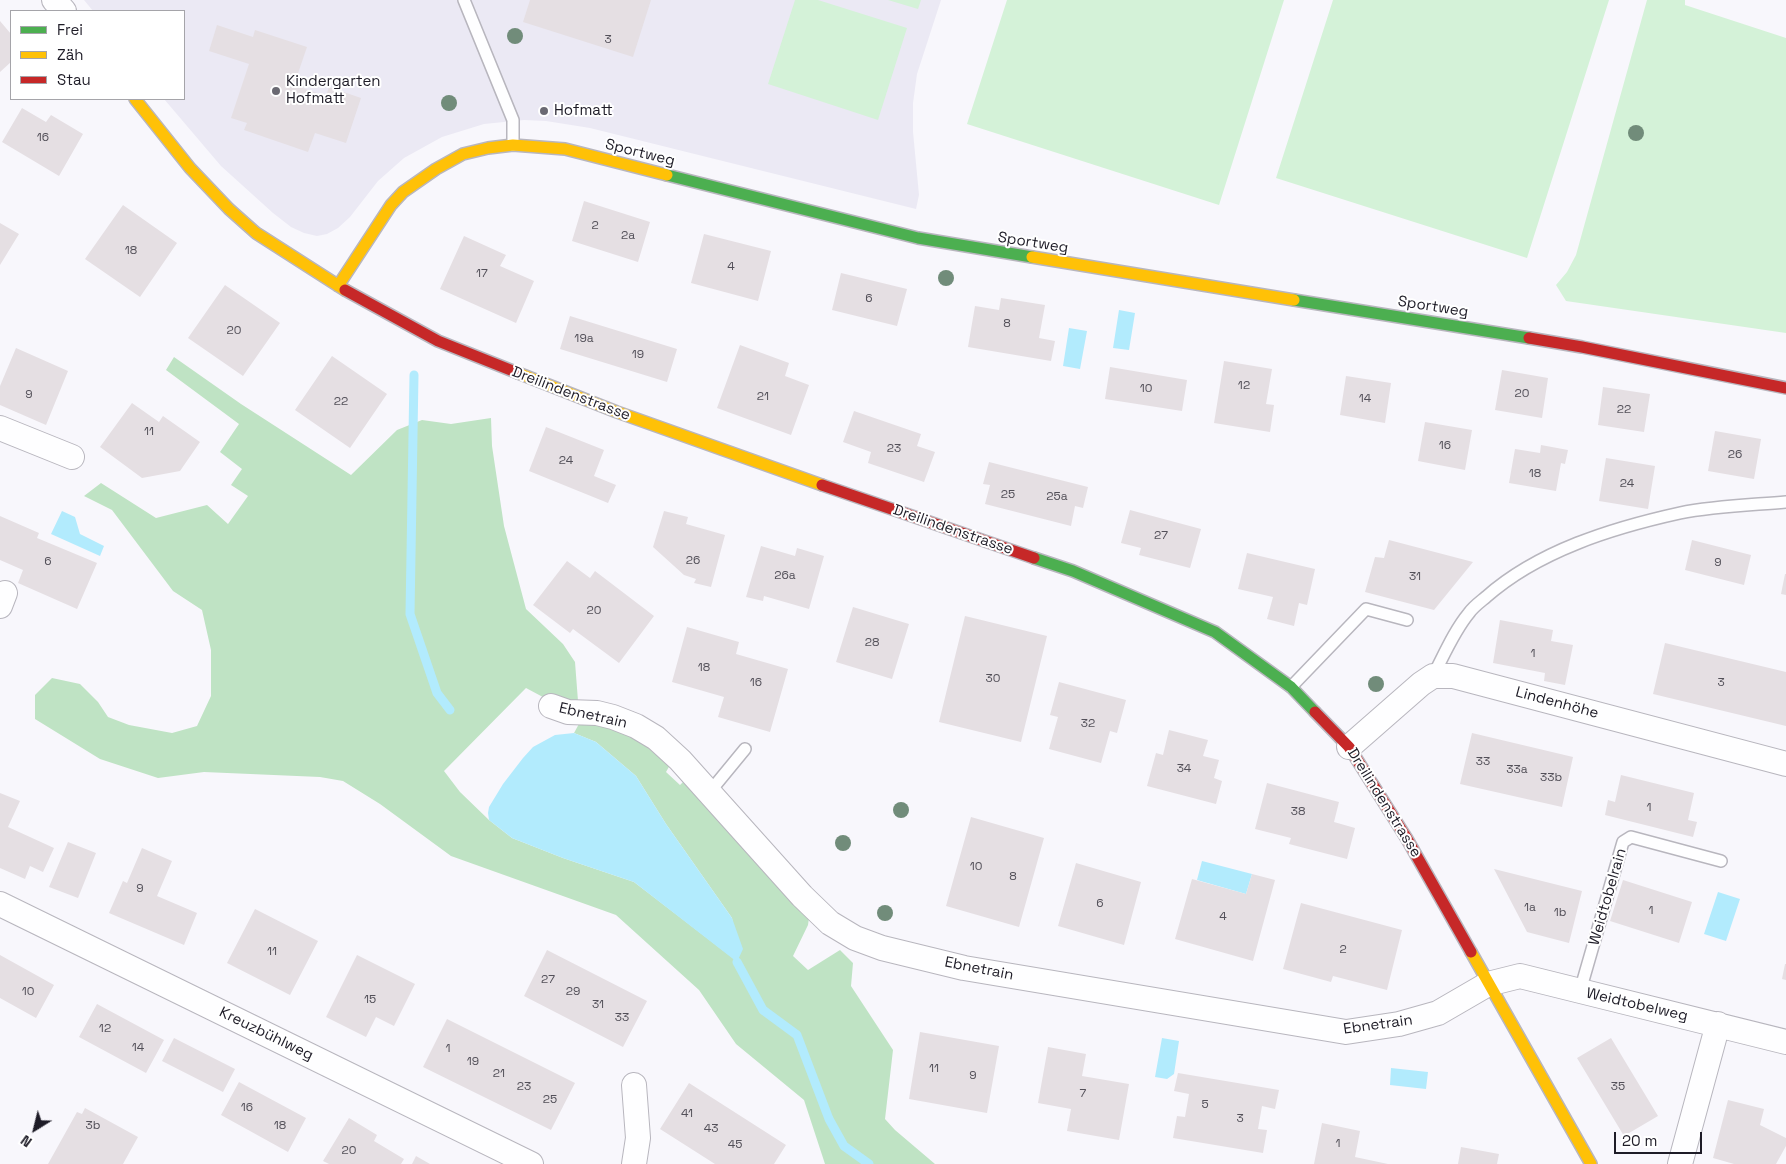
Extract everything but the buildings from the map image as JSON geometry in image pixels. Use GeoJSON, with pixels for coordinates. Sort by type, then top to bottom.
{"type":"FeatureCollection","features":[{"type":"Feature","properties":{"kind":"street"},"geometry":{"type":"LineString","coordinates":[[54,0],[63,10]]}},
{"type":"Feature","properties":{"kind":"street","name":"Dreilindenstrasse"},"geometry":{"type":"LineString","coordinates":[[136,100],[190,168],[229,209],[256,233],[338,286],[438,341],[617,412],[767,466],[1073,571],[1215,632],[1291,687],[1349,747],[1407,839],[1591,1164]]}},
{"type":"Feature","properties":{"kind":"street","name":"Sportweg"},"geometry":{"type":"LineString","coordinates":[[338,286],[391,205],[403,192],[436,169],[463,154],[513,145],[566,150],[918,238],[1582,347],[1786,388]]}},
{"type":"Feature","properties":{"kind":"street"},"geometry":{"type":"LineString","coordinates":[[0,428],[72,457]]}},
{"type":"Feature","properties":{"kind":"street"},"geometry":{"type":"LineString","coordinates":[[1349,747],[1421,684],[1433,676]]}},
{"type":"Feature","properties":{"kind":"street","name":"Lindenhöhe"},"geometry":{"type":"LineString","coordinates":[[1433,676],[1453,676],[1786,764]]}},
{"type":"Feature","properties":{"kind":"street","name":"Ebnetrain"},"geometry":{"type":"LineString","coordinates":[[551,706],[568,712],[597,713],[613,717],[636,726],[656,738],[680,760],[708,794],[802,896],[830,923],[855,938],[882,948],[955,966],[1346,1032],[1399,1024],[1438,1013],[1488,984]]}},
{"type":"Feature","properties":{"kind":"street","name":"Kreuzbühlweg"},"geometry":{"type":"LineString","coordinates":[[0,904],[531,1164]]}},
{"type":"Feature","properties":{"kind":"street","name":"Weidtobelweg"},"geometry":{"type":"LineString","coordinates":[[1488,984],[1520,976],[1786,1042]]}},
{"type":"Feature","properties":{"kind":"street"},"geometry":{"type":"LineString","coordinates":[[1680,1164],[1718,1024]]}},
{"type":"Feature","properties":{"kind":"street"},"geometry":{"type":"LineString","coordinates":[[634,1085],[638,1138],[634,1164]]}},
{"type":"Feature","properties":{"kind":"lane"},"geometry":{"type":"LineString","coordinates":[[464,0],[513,120],[513,145]]}},
{"type":"Feature","properties":{"kind":"lane"},"geometry":{"type":"LineString","coordinates":[[1433,676],[1469,612],[1498,587],[1526,568],[1556,553],[1604,534],[1681,513],[1786,502]]}},
{"type":"Feature","properties":{"kind":"lane"},"geometry":{"type":"LineString","coordinates":[[1291,687],[1366,609],[1407,620]]}},
{"type":"Feature","properties":{"kind":"lane"},"geometry":{"type":"LineString","coordinates":[[708,794],[745,749]]}},
{"type":"Feature","properties":{"kind":"lane","name":"Weidtobelrain"},"geometry":{"type":"LineString","coordinates":[[1580,991],[1623,842],[1631,837],[1721,860]]}},
{"type":"Feature","properties":{"kind":"shaded area","name":"Hofmatt"},"geometry":{"type":"Polygon","coordinates":[[[84,0],[941,0],[917,74],[913,103],[913,132],[919,195],[916,209],[590,128],[546,121],[524,120],[484,124],[442,137],[404,158],[378,181],[350,217],[338,228],[327,234],[317,236],[291,227],[273,213],[221,166],[165,100],[185,100],[185,10],[92,10],[84,0]]]}},
{"type":"Feature","properties":{"kind":"green space"},"geometry":{"type":"Polygon","coordinates":[[[795,0],[818,0],[907,28],[878,120],[768,84],[795,0]]]}},
{"type":"Feature","properties":{"kind":"green space"},"geometry":{"type":"Polygon","coordinates":[[[888,0],[921,0],[918,9],[888,0]]]}},
{"type":"Feature","properties":{"kind":"green space"},"geometry":{"type":"Polygon","coordinates":[[[1007,0],[1284,0],[1219,205],[967,124],[1007,0]]]}},
{"type":"Feature","properties":{"kind":"green space"},"geometry":{"type":"Polygon","coordinates":[[[1333,0],[1609,0],[1527,258],[1276,178],[1333,0]]]}},
{"type":"Feature","properties":{"kind":"green space"},"geometry":{"type":"Polygon","coordinates":[[[1647,0],[1685,0],[1685,5],[1786,38],[1786,333],[1566,301],[1556,285],[1567,272],[1576,255],[1647,0]]]}},
{"type":"Feature","properties":{"kind":"green space"},"geometry":{"type":"Polygon","coordinates":[[[174,357],[241,404],[351,475],[397,430],[422,420],[451,424],[491,418],[492,446],[504,526],[526,609],[563,644],[575,662],[578,701],[556,704],[526,688],[444,771],[460,792],[489,820],[512,838],[563,858],[634,882],[737,961],[732,918],[666,824],[636,776],[596,742],[574,733],[580,722],[607,725],[640,740],[670,765],[666,772],[680,785],[685,780],[809,918],[808,925],[793,956],[808,970],[840,950],[853,963],[851,986],[893,1050],[885,1119],[935,1164],[825,1164],[804,1100],[736,1044],[699,990],[616,915],[451,856],[380,804],[343,781],[320,777],[204,772],[158,778],[100,759],[35,719],[35,695],[52,678],[80,684],[98,702],[108,717],[129,725],[172,733],[197,726],[211,696],[211,650],[202,610],[173,591],[112,510],[84,496],[101,483],[156,518],[207,505],[228,524],[248,496],[231,485],[242,469],[220,452],[239,424],[166,370],[174,357]]]}},
{"type":"Feature","properties":{"kind":"water"},"geometry":{"type":"Polygon","coordinates":[[[1119,310],[1135,313],[1129,350],[1113,348],[1119,310]]]}},
{"type":"Feature","properties":{"kind":"water"},"geometry":{"type":"Polygon","coordinates":[[[1069,328],[1087,331],[1080,369],[1063,366],[1069,328]]]}},
{"type":"Feature","properties":{"kind":"water"},"geometry":{"type":"Polygon","coordinates":[[[62,511],[75,517],[80,534],[104,546],[100,556],[51,534],[62,511]]]}},
{"type":"Feature","properties":{"kind":"water"},"geometry":{"type":"Polygon","coordinates":[[[574,733],[596,742],[636,776],[666,824],[732,918],[743,949],[737,962],[634,882],[563,858],[512,838],[489,820],[489,807],[503,784],[533,747],[555,735],[574,733]]]}},
{"type":"Feature","properties":{"kind":"water"},"geometry":{"type":"Polygon","coordinates":[[[1202,861],[1252,874],[1246,894],[1197,880],[1202,861]]]}},
{"type":"Feature","properties":{"kind":"water"},"geometry":{"type":"Polygon","coordinates":[[[1718,892],[1740,899],[1726,941],[1704,934],[1718,892]]]}},
{"type":"Feature","properties":{"kind":"water"},"geometry":{"type":"Polygon","coordinates":[[[1162,1038],[1179,1041],[1174,1074],[1167,1079],[1155,1077],[1162,1038]]]}},
{"type":"Feature","properties":{"kind":"water"},"geometry":{"type":"Polygon","coordinates":[[[1391,1068],[1428,1072],[1426,1089],[1390,1085],[1391,1068]]]}},
{"type":"Feature","properties":{"kind":"waterway"},"geometry":{"type":"LineString","coordinates":[[414,375],[410,614],[437,693],[450,710]]}},
{"type":"Feature","properties":{"kind":"waterway"},"geometry":{"type":"LineString","coordinates":[[737,962],[763,1010],[797,1035],[829,1119],[844,1146],[869,1164]]}},
{"type":"Feature","properties":{"kind":"traffic: fast"},"geometry":{"type":"LineString","coordinates":[[667,175],[918,238],[1032,257]]}},
{"type":"Feature","properties":{"kind":"traffic: fast"},"geometry":{"type":"LineString","coordinates":[[1294,300],[1529,338]]}},
{"type":"Feature","properties":{"kind":"traffic: fast"},"geometry":{"type":"LineString","coordinates":[[1034,558],[1073,571],[1215,632],[1291,687],[1315,712]]}},
{"type":"Feature","properties":{"kind":"traffic: slow"},"geometry":{"type":"LineString","coordinates":[[136,100],[190,168],[229,209],[256,233],[345,290]]}},
{"type":"Feature","properties":{"kind":"traffic: slow"},"geometry":{"type":"LineString","coordinates":[[338,286],[391,205],[403,192],[436,169],[463,154],[513,145],[565,149],[667,175]]}},
{"type":"Feature","properties":{"kind":"traffic: slow"},"geometry":{"type":"LineString","coordinates":[[1032,257],[1294,300]]}},
{"type":"Feature","properties":{"kind":"traffic: slow"},"geometry":{"type":"LineString","coordinates":[[518,373],[617,412],[822,485]]}},
{"type":"Feature","properties":{"kind":"traffic: slow"},"geometry":{"type":"LineString","coordinates":[[1471,952],[1591,1164]]}},
{"type":"Feature","properties":{"kind":"traffic: jam"},"geometry":{"type":"LineString","coordinates":[[345,290],[438,341],[518,373]]}},
{"type":"Feature","properties":{"kind":"traffic: jam"},"geometry":{"type":"LineString","coordinates":[[1529,338],[1786,388]]}},
{"type":"Feature","properties":{"kind":"traffic: jam"},"geometry":{"type":"LineString","coordinates":[[822,485],[1034,558]]}},
{"type":"Feature","properties":{"kind":"traffic: jam"},"geometry":{"type":"LineString","coordinates":[[1315,712],[1349,747],[1407,839],[1471,952]]}},
{"type":"Feature","properties":{"kind":"place","name":"Kindergarten Hofmatt"},"geometry":{"type":"Point","coordinates":[276,91]}},
{"type":"Feature","properties":{"kind":"place","name":"Hofmatt"},"geometry":{"type":"Point","coordinates":[544,111]}}]}
